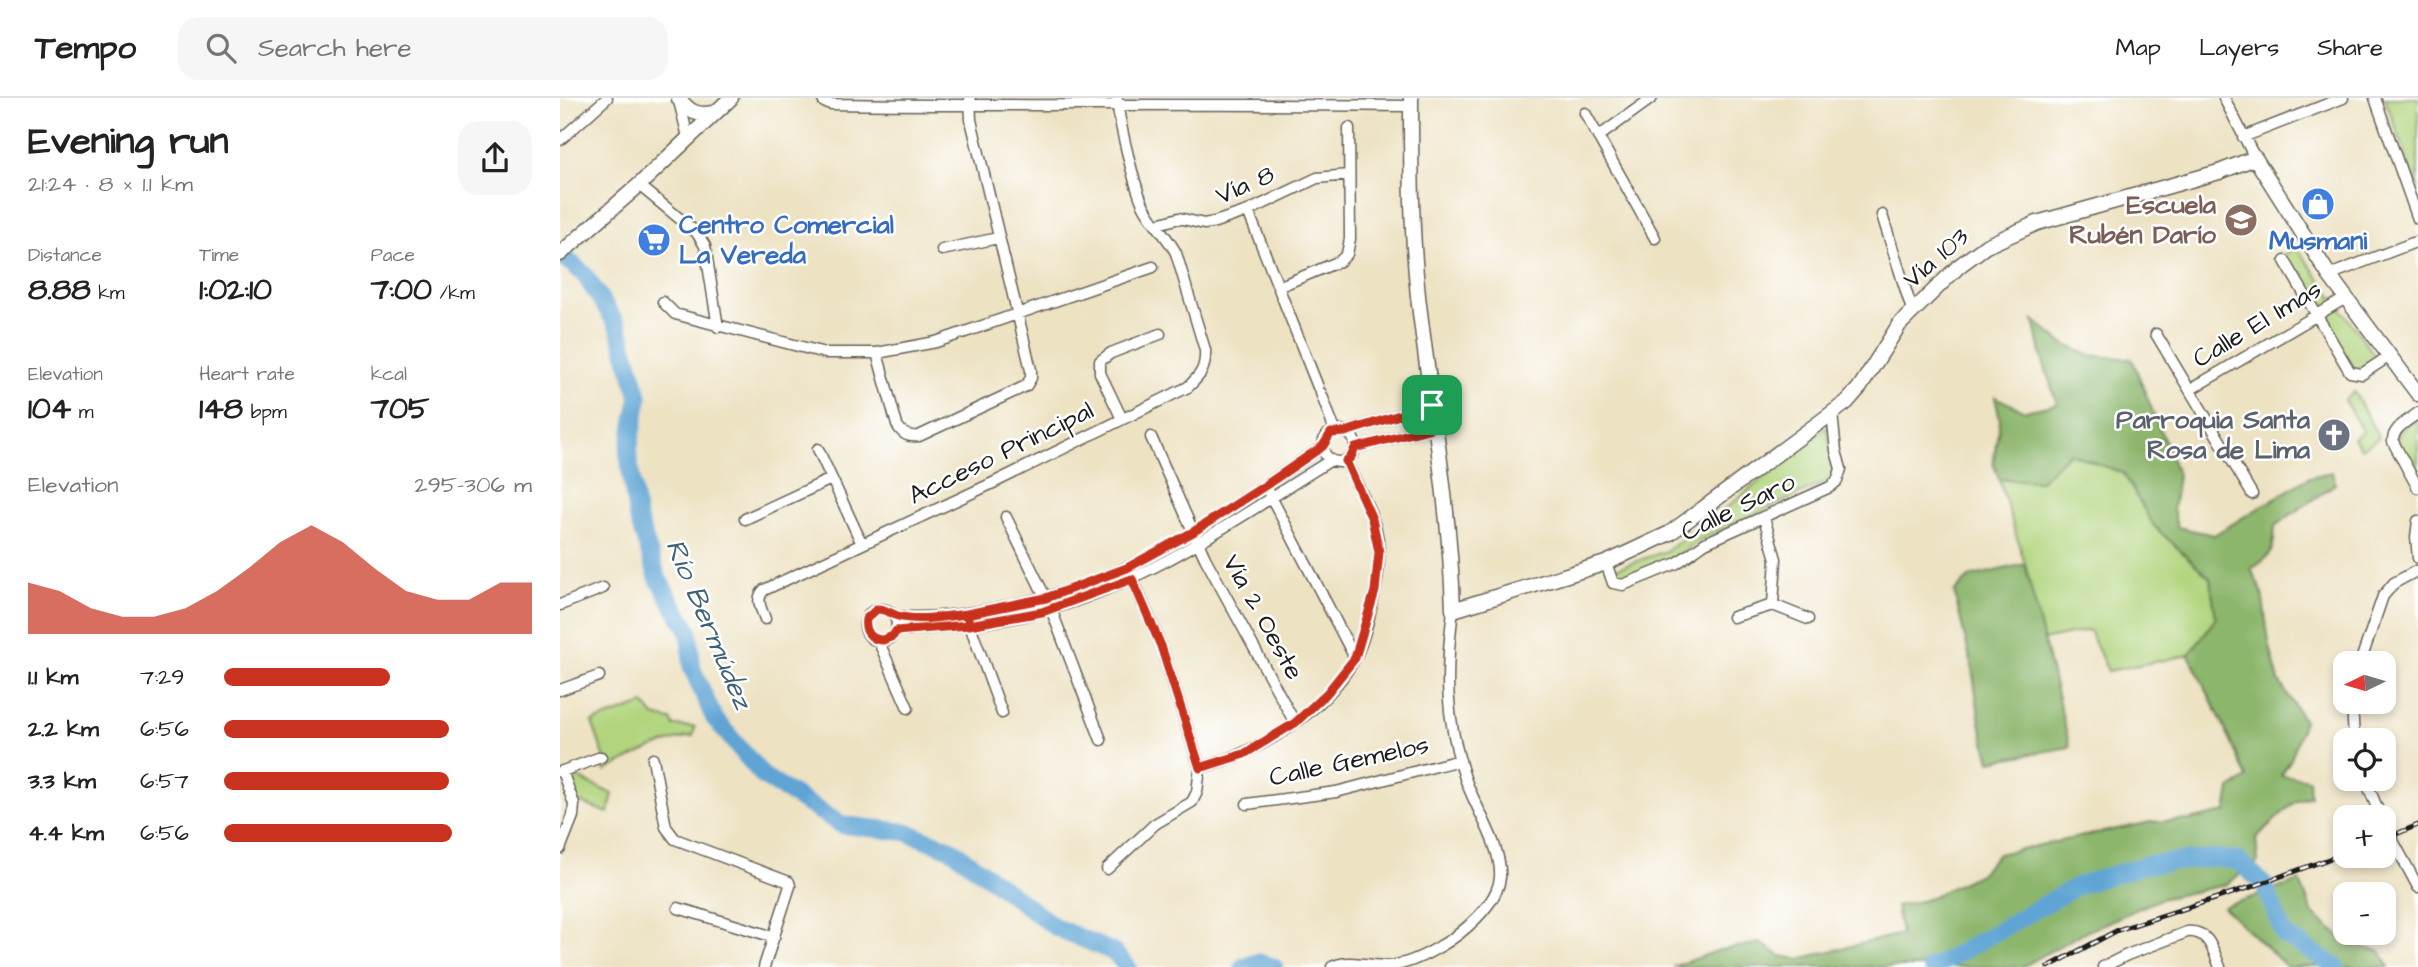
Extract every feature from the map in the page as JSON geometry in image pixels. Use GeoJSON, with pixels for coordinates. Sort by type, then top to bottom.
{"type":"FeatureCollection","features":[{"type":"Feature","properties":{"kind":"main road"},"geometry":{"type":"LineString","coordinates":[[679,98],[694,113],[714,113]]}},
{"type":"Feature","properties":{"kind":"main road"},"geometry":{"type":"LineString","coordinates":[[560,254],[639,185],[731,98]]}},
{"type":"Feature","properties":{"kind":"main road"},"geometry":{"type":"LineString","coordinates":[[1411,102],[1410,198],[1413,246],[1448,537],[1452,610]]}},
{"type":"Feature","properties":{"kind":"main road"},"geometry":{"type":"LineString","coordinates":[[2255,158],[2329,275],[2418,394]]}},
{"type":"Feature","properties":{"kind":"main road","name":"Vía 103"},"geometry":{"type":"LineString","coordinates":[[1452,610],[1605,563],[1670,533],[1847,402],[1860,387],[1889,337],[1912,310],[1959,266],[1986,246],[2036,223],[2219,172],[2255,158]]}},
{"type":"Feature","properties":{"kind":"street"},"geometry":{"type":"LineString","coordinates":[[560,140],[607,98]]}},
{"type":"Feature","properties":{"kind":"street"},"geometry":{"type":"LineString","coordinates":[[679,98],[688,137]]}},
{"type":"Feature","properties":{"kind":"street"},"geometry":{"type":"LineString","coordinates":[[1598,137],[1652,98]]}},
{"type":"Feature","properties":{"kind":"street"},"geometry":{"type":"LineString","coordinates":[[2224,98],[2255,158]]}},
{"type":"Feature","properties":{"kind":"street"},"geometry":{"type":"LineString","coordinates":[[2243,136],[2343,98]]}},
{"type":"Feature","properties":{"kind":"street"},"geometry":{"type":"LineString","coordinates":[[2375,98],[2418,219]]}},
{"type":"Feature","properties":{"kind":"street"},"geometry":{"type":"LineString","coordinates":[[823,100],[831,104],[1411,102]]}},
{"type":"Feature","properties":{"kind":"street"},"geometry":{"type":"LineString","coordinates":[[877,353],[897,425],[903,434],[911,437],[919,436],[1026,386],[1031,378],[971,120],[970,102]]}},
{"type":"Feature","properties":{"kind":"street","name":"Acceso Principal"},"geometry":{"type":"LineString","coordinates":[[765,619],[758,601],[764,590],[993,484],[1188,387],[1203,371],[1205,350],[1176,253],[1145,209],[1138,194],[1118,102]]}},
{"type":"Feature","properties":{"kind":"street"},"geometry":{"type":"LineString","coordinates":[[1585,113],[1655,238]]}},
{"type":"Feature","properties":{"kind":"street"},"geometry":{"type":"LineString","coordinates":[[1278,287],[1340,261],[1347,254],[1350,239],[1349,128]]}},
{"type":"Feature","properties":{"kind":"street","name":"Vía 8"},"geometry":{"type":"LineString","coordinates":[[1158,224],[1179,218],[1210,223],[1248,211],[1317,178],[1348,175]]}},
{"type":"Feature","properties":{"kind":"street"},"geometry":{"type":"LineString","coordinates":[[639,185],[697,233],[705,246],[718,327]]}},
{"type":"Feature","properties":{"kind":"street"},"geometry":{"type":"LineString","coordinates":[[1248,211],[1319,390],[1340,431],[1353,438],[1355,448],[1346,461],[1336,462],[1327,456],[1323,446]]}},
{"type":"Feature","properties":{"kind":"street"},"geometry":{"type":"LineString","coordinates":[[1882,215],[1912,310]]}},
{"type":"Feature","properties":{"kind":"street"},"geometry":{"type":"LineString","coordinates":[[942,250],[998,238]]}},
{"type":"Feature","properties":{"kind":"street"},"geometry":{"type":"LineString","coordinates":[[2329,275],[2418,241]]}},
{"type":"Feature","properties":{"kind":"street"},"geometry":{"type":"LineString","coordinates":[[2285,261],[2350,372],[2362,374],[2388,357]]}},
{"type":"Feature","properties":{"kind":"street"},"geometry":{"type":"LineString","coordinates":[[663,302],[675,314],[825,353],[877,353],[936,342],[1153,267]]}},
{"type":"Feature","properties":{"kind":"street","name":"Calle El Imas"},"geometry":{"type":"LineString","coordinates":[[2191,389],[2346,298]]}},
{"type":"Feature","properties":{"kind":"street"},"geometry":{"type":"LineString","coordinates":[[1122,419],[1100,373],[1100,361],[1111,353],[1160,334]]}},
{"type":"Feature","properties":{"kind":"street","name":"Calle El Imas"},"geometry":{"type":"LineString","coordinates":[[2156,334],[2252,494]]}},
{"type":"Feature","properties":{"kind":"street"},"geometry":{"type":"LineString","coordinates":[[1049,603],[1127,568],[1193,532],[1323,446],[1327,436],[1432,405]]}},
{"type":"Feature","properties":{"kind":"street"},"geometry":{"type":"LineString","coordinates":[[2418,413],[2395,431],[2393,436],[2393,442],[2418,488]]}},
{"type":"Feature","properties":{"kind":"street","name":"Calle Saro"},"geometry":{"type":"LineString","coordinates":[[1605,563],[1613,583],[1623,585],[1677,563],[1705,542],[1830,487],[1837,481],[1842,469],[1836,450],[1832,414]]}},
{"type":"Feature","properties":{"kind":"street"},"geometry":{"type":"LineString","coordinates":[[1355,448],[1436,427]]}},
{"type":"Feature","properties":{"kind":"street","name":"Vía 2 Oeste"},"geometry":{"type":"LineString","coordinates":[[1151,437],[1199,544],[1295,723]]}},
{"type":"Feature","properties":{"kind":"street"},"geometry":{"type":"LineString","coordinates":[[818,449],[862,544]]}},
{"type":"Feature","properties":{"kind":"street"},"geometry":{"type":"LineString","coordinates":[[968,620],[895,616],[882,609],[869,615],[866,629],[873,638],[888,639],[896,631],[968,620],[1049,603],[1132,579],[1199,544],[1331,460]]}},
{"type":"Feature","properties":{"kind":"street"},"geometry":{"type":"LineString","coordinates":[[1200,768],[1244,754],[1295,723],[1327,693],[1355,658],[1375,591],[1379,552],[1372,519],[1346,461]]}},
{"type":"Feature","properties":{"kind":"street"},"geometry":{"type":"LineString","coordinates":[[746,519],[831,479]]}},
{"type":"Feature","properties":{"kind":"street"},"geometry":{"type":"LineString","coordinates":[[1266,485],[1355,658]]}},
{"type":"Feature","properties":{"kind":"street"},"geometry":{"type":"LineString","coordinates":[[1006,517],[1049,603],[1101,740]]}},
{"type":"Feature","properties":{"kind":"street"},"geometry":{"type":"LineString","coordinates":[[1764,518],[1776,559],[1773,605]]}},
{"type":"Feature","properties":{"kind":"street"},"geometry":{"type":"LineString","coordinates":[[2418,521],[2418,558]]}},
{"type":"Feature","properties":{"kind":"street"},"geometry":{"type":"LineString","coordinates":[[1107,869],[1155,824],[1192,802],[1197,792],[1200,768],[1161,646],[1127,568]]}},
{"type":"Feature","properties":{"kind":"street"},"geometry":{"type":"LineString","coordinates":[[2364,651],[2383,596],[2394,583],[2418,570]]}},
{"type":"Feature","properties":{"kind":"street"},"geometry":{"type":"LineString","coordinates":[[560,605],[603,589]]}},
{"type":"Feature","properties":{"kind":"street"},"geometry":{"type":"LineString","coordinates":[[1733,617],[1773,605],[1808,619]]}},
{"type":"Feature","properties":{"kind":"street"},"geometry":{"type":"LineString","coordinates":[[1332,967],[1344,963],[1370,967],[1390,966],[1416,959],[1457,935],[1491,902],[1498,889],[1499,862],[1460,760],[1451,723],[1446,687],[1452,610]]}},
{"type":"Feature","properties":{"kind":"street"},"geometry":{"type":"LineString","coordinates":[[895,616],[896,631]]}},
{"type":"Feature","properties":{"kind":"street"},"geometry":{"type":"LineString","coordinates":[[968,620],[1002,713]]}},
{"type":"Feature","properties":{"kind":"street"},"geometry":{"type":"LineString","coordinates":[[878,640],[908,708]]}},
{"type":"Feature","properties":{"kind":"street"},"geometry":{"type":"LineString","coordinates":[[560,690],[599,676]]}},
{"type":"Feature","properties":{"kind":"street"},"geometry":{"type":"LineString","coordinates":[[560,849],[573,816],[574,804],[561,772],[601,757]]}},
{"type":"Feature","properties":{"kind":"street"},"geometry":{"type":"LineString","coordinates":[[653,759],[666,827],[675,839],[789,882],[764,967]]}},
{"type":"Feature","properties":{"kind":"street","name":"Calle Gemelos"},"geometry":{"type":"LineString","coordinates":[[1247,804],[1336,792],[1460,760]]}},
{"type":"Feature","properties":{"kind":"street"},"geometry":{"type":"LineString","coordinates":[[2396,846],[2418,887]]}},
{"type":"Feature","properties":{"kind":"street"},"geometry":{"type":"LineString","coordinates":[[678,908],[774,937]]}},
{"type":"Feature","properties":{"kind":"street"},"geometry":{"type":"LineString","coordinates":[[2103,967],[2127,954],[2196,931],[2204,934],[2209,941],[2220,967]]}},
{"type":"Feature","properties":{"kind":"green space"},"geometry":{"type":"Polygon","coordinates":[[[2385,98],[2418,98],[2418,190],[2385,98]]]}},
{"type":"Feature","properties":{"kind":"green space"},"geometry":{"type":"Polygon","coordinates":[[[2297,248],[2378,360],[2363,369],[2354,368],[2283,255],[2297,248]]]}},
{"type":"Feature","properties":{"kind":"green space"},"geometry":{"type":"Polygon","coordinates":[[[2034,320],[2062,343],[2088,355],[2132,359],[2178,475],[2173,510],[2177,527],[2214,535],[2310,477],[2332,472],[2335,484],[2275,526],[2271,552],[2251,569],[2262,592],[2269,643],[2279,681],[2304,721],[2291,759],[2281,775],[2309,779],[2310,796],[2294,802],[2256,838],[2258,862],[2225,885],[2160,899],[2083,933],[2022,967],[1672,967],[1720,950],[1760,943],[1781,956],[1798,959],[1901,934],[1896,906],[1925,900],[1980,874],[1998,854],[2151,822],[2189,820],[2226,812],[2230,789],[2247,778],[2189,655],[2216,618],[2210,578],[2154,526],[2123,473],[2069,453],[2040,481],[1999,479],[1993,463],[2000,420],[1995,397],[2025,411],[2057,404],[2042,358],[2034,320]]]}},
{"type":"Feature","properties":{"kind":"green space"},"geometry":{"type":"Polygon","coordinates":[[[2354,392],[2379,438],[2361,449],[2354,438],[2363,432],[2344,400],[2354,392]]]}},
{"type":"Feature","properties":{"kind":"green space"},"geometry":{"type":"Polygon","coordinates":[[[2418,418],[2418,477],[2398,438],[2407,426],[2418,418]]]}},
{"type":"Feature","properties":{"kind":"green space"},"geometry":{"type":"Polygon","coordinates":[[[1827,427],[1834,469],[1833,476],[1824,483],[1701,539],[1666,564],[1619,580],[1614,569],[1666,551],[1726,508],[1827,427]]]}},
{"type":"Feature","properties":{"kind":"green space"},"geometry":{"type":"Polygon","coordinates":[[[2069,453],[2123,473],[2154,526],[2210,578],[2216,618],[2189,655],[2108,671],[2089,630],[2043,640],[2025,564],[1999,479],[2040,481],[2069,453]]]}},
{"type":"Feature","properties":{"kind":"green space"},"geometry":{"type":"Polygon","coordinates":[[[2025,564],[2070,747],[1990,761],[1954,592],[1970,577],[2025,564]]]}},
{"type":"Feature","properties":{"kind":"green space"},"geometry":{"type":"Polygon","coordinates":[[[644,704],[654,716],[671,720],[674,726],[695,727],[693,736],[658,746],[605,771],[602,764],[605,759],[592,722],[644,704]]]}},
{"type":"Feature","properties":{"kind":"green space"},"geometry":{"type":"Polygon","coordinates":[[[571,775],[613,794],[608,813],[576,801],[571,775]]]}},
{"type":"Feature","properties":{"kind":"green space"},"geometry":{"type":"Polygon","coordinates":[[[2300,881],[2313,914],[2333,930],[2333,945],[2351,945],[2381,951],[2389,967],[2287,967],[2223,907],[2300,881]]]}},
{"type":"Feature","properties":{"kind":"waterway","name":"Río Bermúdez"},"geometry":{"type":"LineString","coordinates":[[560,254],[584,274],[618,326],[639,397],[628,453],[637,516],[658,579],[689,631],[692,668],[714,718],[764,777],[842,825],[906,832],[951,849],[1055,927],[1113,952],[1128,967]]}},
{"type":"Feature","properties":{"kind":"waterway","name":"Río Bermúdez"},"geometry":{"type":"LineString","coordinates":[[1931,967],[2077,886],[2144,865],[2214,858],[2239,861],[2265,886],[2284,935],[2336,967]]}},
{"type":"Feature","properties":{"kind":"waterway","name":"Río Bermúdez"},"geometry":{"type":"LineString","coordinates":[[1243,967],[1258,962],[1274,967]]}},
{"type":"Feature","properties":{"kind":"railway"},"geometry":{"type":"LineString","coordinates":[[2396,834],[2418,825]]}},
{"type":"Feature","properties":{"kind":"railway"},"geometry":{"type":"LineString","coordinates":[[2048,967],[2118,930],[2333,857]]}},
{"type":"Feature","properties":{"kind":"place","name":"Musmani"},"geometry":{"type":"Point","coordinates":[2318,204]}},
{"type":"Feature","properties":{"kind":"place","name":"Escuela Rubén Darío"},"geometry":{"type":"Point","coordinates":[2241,220]}},
{"type":"Feature","properties":{"kind":"place","name":"Centro Comercial La Vereda"},"geometry":{"type":"Point","coordinates":[654,240]}},
{"type":"Feature","properties":{"kind":"place","name":"Parroquia Santa Rosa de Lima"},"geometry":{"type":"Point","coordinates":[2334,435]}},
{"type":"Feature","properties":{"kind":"route"},"geometry":{"type":"LineString","coordinates":[[1432,405],[1345,432],[1340,430],[1331,433],[1323,446],[1266,485],[1193,532],[1127,568],[1046,598],[967,614],[969,625],[896,631],[893,636],[883,640],[873,638],[866,629],[866,619],[877,609],[887,610],[895,616],[918,618],[967,614],[969,625],[1042,612],[1132,579],[1161,646],[1200,768],[1244,754],[1295,723],[1327,693],[1355,658],[1375,591],[1379,552],[1372,519],[1346,461],[1355,448],[1436,427],[1432,405]]}}]}
